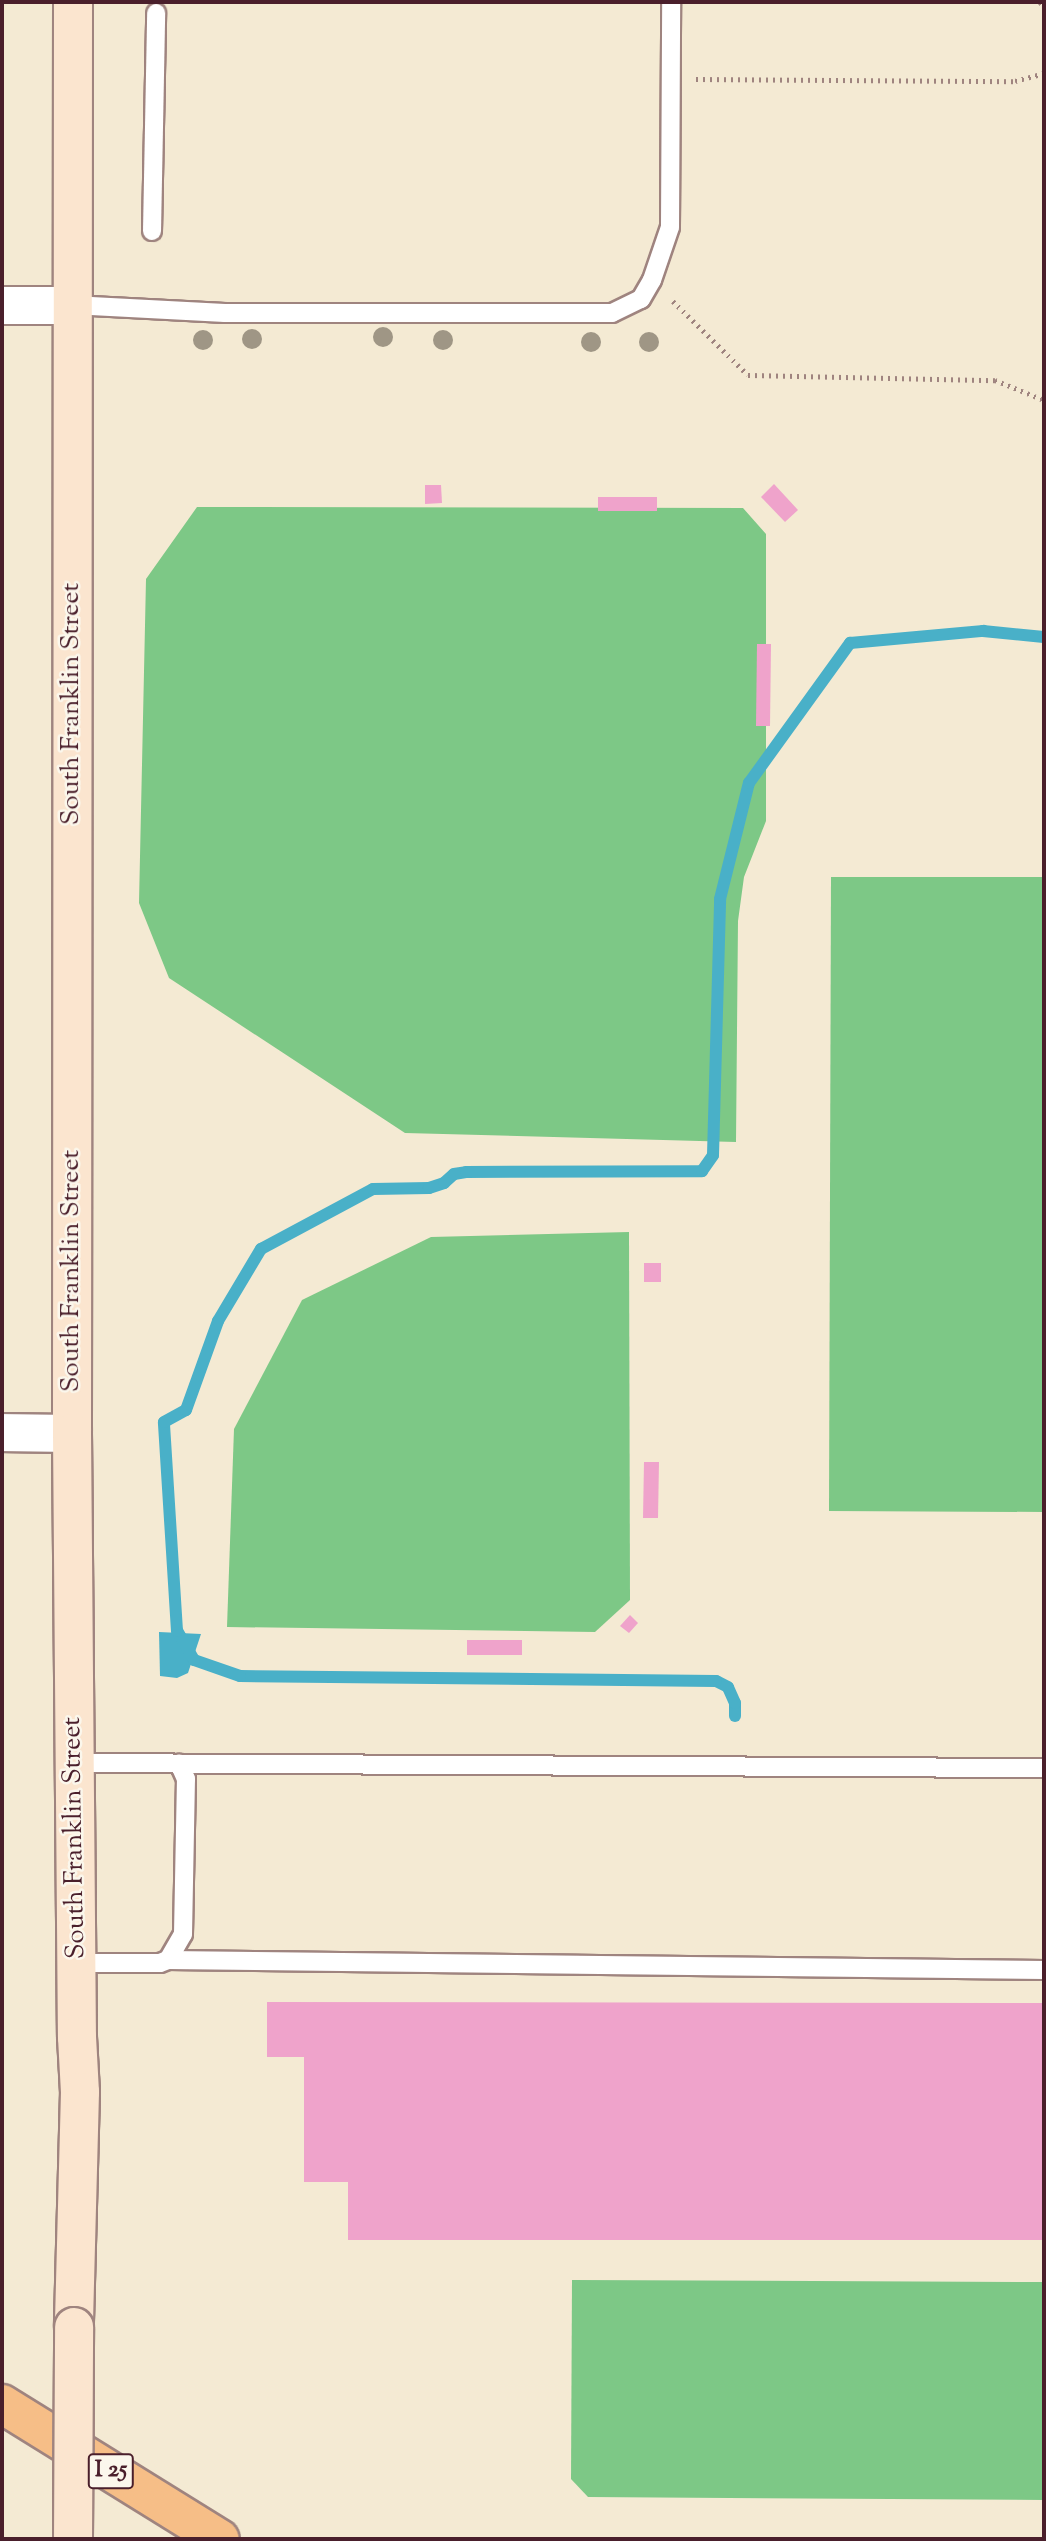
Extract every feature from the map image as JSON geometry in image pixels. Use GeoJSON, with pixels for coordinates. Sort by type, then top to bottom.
{"type":"FeatureCollection","features":[{"type":"Feature","properties":{"kind":"highway","name":"I 25"},"geometry":{"type":"LineString","coordinates":[[2,2404],[220,2539]]}},
{"type":"Feature","properties":{"kind":"street","name":"South Franklin Street"},"geometry":{"type":"LineString","coordinates":[[73,2],[72,1433],[76,1963],[80,2092],[74,2328],[73,2539]]}},
{"type":"Feature","properties":{"kind":"street"},"geometry":{"type":"LineString","coordinates":[[2,305],[72,305]]}},
{"type":"Feature","properties":{"kind":"street"},"geometry":{"type":"LineString","coordinates":[[2,1432],[72,1433]]}},
{"type":"Feature","properties":{"kind":"lane"},"geometry":{"type":"LineString","coordinates":[[72,305],[225,313],[612,313],[641,299],[652,280],[670,227],[671,2]]}},
{"type":"Feature","properties":{"kind":"lane"},"geometry":{"type":"LineString","coordinates":[[152,231],[156,13]]}},
{"type":"Feature","properties":{"kind":"lane"},"geometry":{"type":"LineString","coordinates":[[75,1763],[1044,1768]]}},
{"type":"Feature","properties":{"kind":"lane"},"geometry":{"type":"LineString","coordinates":[[168,1960],[183,1934],[187,1779],[179,1763]]}},
{"type":"Feature","properties":{"kind":"lane"},"geometry":{"type":"LineString","coordinates":[[76,1963],[160,1964],[168,1960],[1044,1970]]}},
{"type":"Feature","properties":{"kind":"path"},"geometry":{"type":"LineString","coordinates":[[1040,2],[1044,6]]}},
{"type":"Feature","properties":{"kind":"path"},"geometry":{"type":"LineString","coordinates":[[685,79],[1015,81],[1044,74]]}},
{"type":"Feature","properties":{"kind":"path"},"geometry":{"type":"LineString","coordinates":[[652,280],[748,375],[995,380],[1044,400]]}},
{"type":"Feature","properties":{"kind":"green space"},"geometry":{"type":"Polygon","coordinates":[[[197,507],[743,508],[766,534],[766,821],[744,877],[738,921],[736,1142],[405,1133],[169,978],[139,903],[146,579],[197,507]]]}},
{"type":"Feature","properties":{"kind":"green space"},"geometry":{"type":"Polygon","coordinates":[[[831,877],[1044,877],[1044,1512],[829,1511],[831,877]]]}},
{"type":"Feature","properties":{"kind":"green space"},"geometry":{"type":"Polygon","coordinates":[[[629,1232],[630,1600],[595,1632],[227,1627],[234,1429],[302,1300],[431,1237],[629,1232]]]}},
{"type":"Feature","properties":{"kind":"green space"},"geometry":{"type":"Polygon","coordinates":[[[572,2280],[1044,2282],[1044,2500],[588,2497],[571,2479],[572,2280]]]}},
{"type":"Feature","properties":{"kind":"water"},"geometry":{"type":"Polygon","coordinates":[[[159,1632],[201,1634],[188,1673],[177,1678],[160,1676],[159,1632]]]}},
{"type":"Feature","properties":{"kind":"building"},"geometry":{"type":"Polygon","coordinates":[[[774,484],[798,510],[785,522],[761,497],[774,484]]]}},
{"type":"Feature","properties":{"kind":"building"},"geometry":{"type":"Polygon","coordinates":[[[425,485],[441,485],[442,503],[425,504],[425,485]]]}},
{"type":"Feature","properties":{"kind":"building"},"geometry":{"type":"Polygon","coordinates":[[[598,497],[657,497],[657,511],[598,511],[598,497]]]}},
{"type":"Feature","properties":{"kind":"building"},"geometry":{"type":"Polygon","coordinates":[[[757,644],[771,644],[770,726],[756,726],[757,644]]]}},
{"type":"Feature","properties":{"kind":"building"},"geometry":{"type":"Polygon","coordinates":[[[644,1263],[661,1263],[661,1282],[644,1282],[644,1263]]]}},
{"type":"Feature","properties":{"kind":"building"},"geometry":{"type":"Polygon","coordinates":[[[644,1462],[659,1462],[658,1518],[643,1518],[644,1462]]]}},
{"type":"Feature","properties":{"kind":"building"},"geometry":{"type":"Polygon","coordinates":[[[630,1615],[638,1623],[629,1633],[620,1626],[630,1615]]]}},
{"type":"Feature","properties":{"kind":"building"},"geometry":{"type":"Polygon","coordinates":[[[467,1640],[522,1640],[522,1655],[467,1655],[467,1640]]]}},
{"type":"Feature","properties":{"kind":"building"},"geometry":{"type":"Polygon","coordinates":[[[267,2002],[1044,2003],[1044,2240],[348,2240],[348,2182],[304,2182],[304,2057],[267,2057],[267,2002]]]}},
{"type":"Feature","properties":{"kind":"waterway"},"geometry":{"type":"LineString","coordinates":[[735,1716],[735,1703],[728,1687],[716,1681],[240,1676],[194,1660],[177,1631],[164,1422],[186,1410],[218,1321],[261,1249],[373,1189],[429,1188],[444,1183],[454,1174],[466,1172],[702,1171],[713,1155],[720,899],[749,783],[850,643],[983,631],[1044,637]]}}]}
